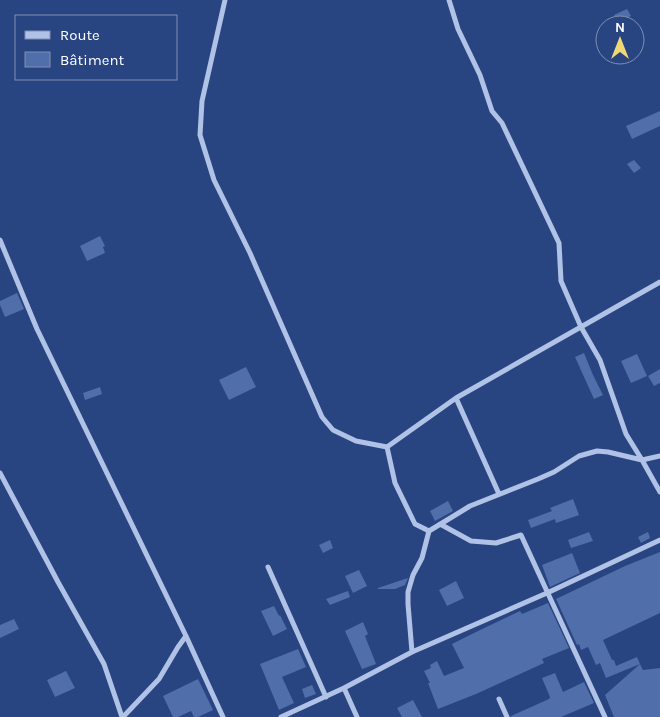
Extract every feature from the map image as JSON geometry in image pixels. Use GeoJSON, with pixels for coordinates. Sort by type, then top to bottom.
{"type":"FeatureCollection","features":[{"type":"Feature","properties":{"kind":"street"},"geometry":{"type":"LineString","coordinates":[[225,0],[202,100],[200,135],[214,180],[250,253],[322,417],[333,430],[356,441],[387,447],[456,398],[660,282]]}},
{"type":"Feature","properties":{"kind":"street"},"geometry":{"type":"LineString","coordinates":[[449,0],[458,29],[480,76],[492,111],[502,123],[558,243],[561,281],[581,327],[600,360],[626,434],[660,492]]}},
{"type":"Feature","properties":{"kind":"street"},"geometry":{"type":"LineString","coordinates":[[0,240],[37,330],[186,636],[223,717]]}},
{"type":"Feature","properties":{"kind":"street"},"geometry":{"type":"LineString","coordinates":[[456,398],[499,494]]}},
{"type":"Feature","properties":{"kind":"street"},"geometry":{"type":"LineString","coordinates":[[387,447],[395,483],[416,524],[429,531]]}},
{"type":"Feature","properties":{"kind":"street"},"geometry":{"type":"LineString","coordinates":[[412,652],[408,592],[413,575],[422,558],[429,531],[470,506],[538,479],[579,456],[597,451],[642,460],[660,456]]}},
{"type":"Feature","properties":{"kind":"street"},"geometry":{"type":"LineString","coordinates":[[0,473],[104,664],[122,717],[159,679],[186,636]]}},
{"type":"Feature","properties":{"kind":"street"},"geometry":{"type":"LineString","coordinates":[[440,524],[471,541],[496,543],[520,535],[605,717]]}},
{"type":"Feature","properties":{"kind":"street"},"geometry":{"type":"LineString","coordinates":[[281,717],[326,697],[412,652],[548,593],[660,540]]}},
{"type":"Feature","properties":{"kind":"street"},"geometry":{"type":"LineString","coordinates":[[268,568],[326,697]]}},
{"type":"Feature","properties":{"kind":"street"},"geometry":{"type":"LineString","coordinates":[[344,688],[357,717]]}},
{"type":"Feature","properties":{"kind":"street"},"geometry":{"type":"LineString","coordinates":[[499,699],[505,716]]}},
{"type":"Feature","properties":{"kind":"building"},"geometry":{"type":"Polygon","coordinates":[[[627,9],[630,15],[614,15],[627,9]]]}},
{"type":"Feature","properties":{"kind":"building"},"geometry":{"type":"Polygon","coordinates":[[[660,111],[660,126],[632,139],[626,126],[660,111]]]}},
{"type":"Feature","properties":{"kind":"building"},"geometry":{"type":"Polygon","coordinates":[[[634,160],[641,168],[634,173],[627,164],[634,160]]]}},
{"type":"Feature","properties":{"kind":"building"},"geometry":{"type":"Polygon","coordinates":[[[100,236],[105,246],[103,247],[105,253],[87,261],[80,246],[100,236]]]}},
{"type":"Feature","properties":{"kind":"building"},"geometry":{"type":"Polygon","coordinates":[[[17,293],[24,309],[5,317],[0,301],[17,293]]]}},
{"type":"Feature","properties":{"kind":"building"},"geometry":{"type":"Polygon","coordinates":[[[584,353],[603,395],[594,399],[575,357],[584,353]]]}},
{"type":"Feature","properties":{"kind":"building"},"geometry":{"type":"Polygon","coordinates":[[[637,354],[647,376],[631,383],[621,361],[637,354]]]}},
{"type":"Feature","properties":{"kind":"building"},"geometry":{"type":"Polygon","coordinates":[[[246,367],[256,387],[229,400],[219,380],[246,367]]]}},
{"type":"Feature","properties":{"kind":"building"},"geometry":{"type":"Polygon","coordinates":[[[660,369],[660,383],[654,386],[648,376],[660,369]]]}},
{"type":"Feature","properties":{"kind":"building"},"geometry":{"type":"Polygon","coordinates":[[[100,387],[102,394],[85,400],[83,393],[100,387]]]}},
{"type":"Feature","properties":{"kind":"building"},"geometry":{"type":"Polygon","coordinates":[[[573,499],[579,515],[556,523],[555,519],[531,528],[528,520],[552,511],[550,508],[573,499]]]}},
{"type":"Feature","properties":{"kind":"building"},"geometry":{"type":"Polygon","coordinates":[[[448,501],[453,511],[435,521],[430,511],[448,501]]]}},
{"type":"Feature","properties":{"kind":"building"},"geometry":{"type":"Polygon","coordinates":[[[589,532],[593,541],[571,548],[568,540],[589,532]]]}},
{"type":"Feature","properties":{"kind":"building"},"geometry":{"type":"Polygon","coordinates":[[[648,532],[650,538],[641,543],[638,537],[648,532]]]}},
{"type":"Feature","properties":{"kind":"building"},"geometry":{"type":"Polygon","coordinates":[[[330,540],[333,548],[323,553],[319,545],[330,540]]]}},
{"type":"Feature","properties":{"kind":"building"},"geometry":{"type":"Polygon","coordinates":[[[660,552],[660,613],[603,640],[616,666],[637,657],[640,664],[606,678],[600,663],[596,665],[588,647],[581,650],[579,644],[577,645],[556,599],[625,566],[660,552]]]}},
{"type":"Feature","properties":{"kind":"building"},"geometry":{"type":"Polygon","coordinates":[[[572,553],[580,573],[550,587],[542,565],[572,553]]]}},
{"type":"Feature","properties":{"kind":"building"},"geometry":{"type":"Polygon","coordinates":[[[359,570],[367,586],[353,593],[345,576],[359,570]]]}},
{"type":"Feature","properties":{"kind":"building"},"geometry":{"type":"Polygon","coordinates":[[[408,578],[405,585],[395,589],[378,589],[378,588],[408,578]]]}},
{"type":"Feature","properties":{"kind":"building"},"geometry":{"type":"Polygon","coordinates":[[[456,581],[464,598],[447,606],[439,590],[456,581]]]}},
{"type":"Feature","properties":{"kind":"building"},"geometry":{"type":"Polygon","coordinates":[[[348,591],[350,597],[330,605],[326,599],[348,591]]]}},
{"type":"Feature","properties":{"kind":"building"},"geometry":{"type":"Polygon","coordinates":[[[548,603],[569,648],[542,659],[544,663],[438,709],[424,671],[431,668],[430,665],[437,661],[444,676],[464,668],[452,644],[520,611],[522,614],[548,603]]]}},
{"type":"Feature","properties":{"kind":"building"},"geometry":{"type":"Polygon","coordinates":[[[274,606],[287,629],[273,636],[261,611],[274,606]]]}},
{"type":"Feature","properties":{"kind":"building"},"geometry":{"type":"Polygon","coordinates":[[[14,619],[19,629],[0,638],[0,625],[14,619]]]}},
{"type":"Feature","properties":{"kind":"building"},"geometry":{"type":"Polygon","coordinates":[[[363,622],[368,634],[365,636],[376,664],[362,669],[345,631],[363,622]]]}},
{"type":"Feature","properties":{"kind":"building"},"geometry":{"type":"Polygon","coordinates":[[[298,649],[306,667],[282,677],[294,703],[279,710],[260,664],[298,649]]]}},
{"type":"Feature","properties":{"kind":"building"},"geometry":{"type":"Polygon","coordinates":[[[640,664],[643,670],[660,668],[660,717],[614,717],[605,695],[640,664]]]}},
{"type":"Feature","properties":{"kind":"building"},"geometry":{"type":"Polygon","coordinates":[[[66,671],[75,688],[55,697],[47,680],[66,671]]]}},
{"type":"Feature","properties":{"kind":"building"},"geometry":{"type":"Polygon","coordinates":[[[555,673],[563,692],[584,682],[594,703],[561,717],[511,717],[549,699],[550,697],[542,678],[555,673]]]}},
{"type":"Feature","properties":{"kind":"building"},"geometry":{"type":"Polygon","coordinates":[[[198,679],[213,710],[198,717],[194,717],[191,711],[178,717],[173,717],[163,696],[198,679]]]}},
{"type":"Feature","properties":{"kind":"building"},"geometry":{"type":"Polygon","coordinates":[[[312,685],[316,694],[305,698],[302,689],[312,685]]]}},
{"type":"Feature","properties":{"kind":"building"},"geometry":{"type":"Polygon","coordinates":[[[413,700],[422,717],[402,717],[397,708],[413,700]]]}}]}
